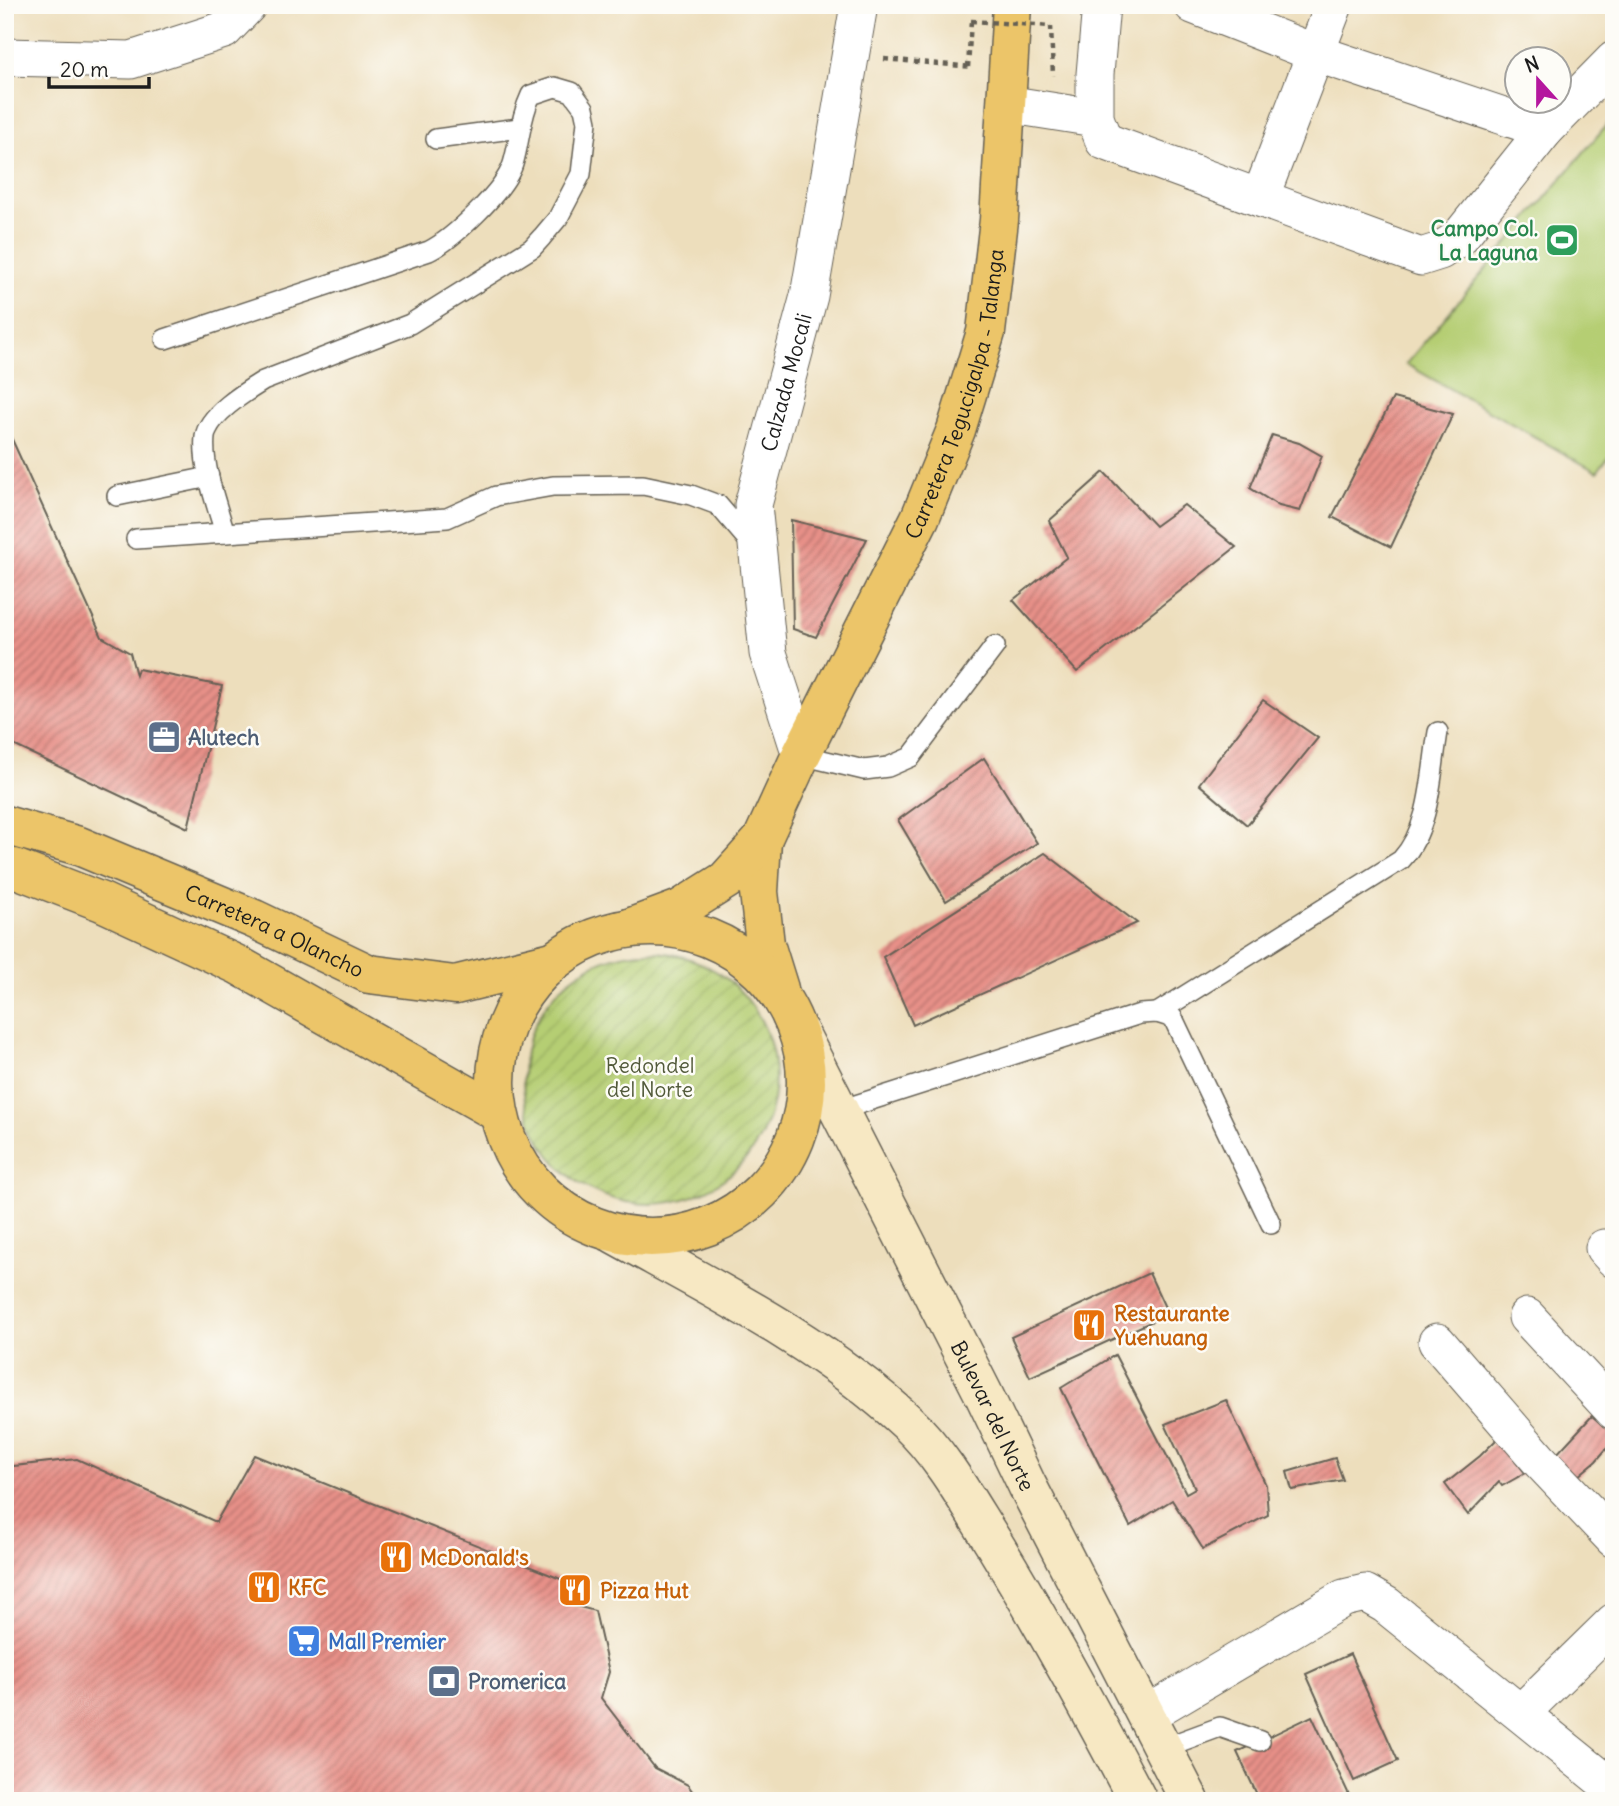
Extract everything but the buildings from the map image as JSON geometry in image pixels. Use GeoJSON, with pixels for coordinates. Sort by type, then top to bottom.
{"type":"FeatureCollection","features":[{"type":"Feature","properties":{"kind":"main road","name":"Carretera Tegucigalpa - Talanga"},"geometry":{"type":"LineString","coordinates":[[801,755],[920,518],[957,430],[985,332],[999,220],[1012,5]]}},
{"type":"Feature","properties":{"kind":"main road"},"geometry":{"type":"LineString","coordinates":[[801,755],[762,840],[726,880],[680,909],[629,928],[588,939],[552,961],[524,992],[504,1029],[495,1070],[497,1112],[511,1152],[544,1196],[572,1218],[614,1234],[794,1337],[857,1378],[909,1424],[947,1467],[1030,1603],[1138,1801]]}},
{"type":"Feature","properties":{"kind":"main road","name":"Carretera a Olancho"},"geometry":{"type":"LineString","coordinates":[[5,825],[79,846],[254,919],[369,974],[455,985],[552,961]]}},
{"type":"Feature","properties":{"kind":"main road"},"geometry":{"type":"LineString","coordinates":[[614,1234],[662,1237],[708,1226],[749,1202],[781,1167],[801,1125],[807,1078],[799,1032],[780,993],[765,944],[759,891],[762,840]]}},
{"type":"Feature","properties":{"kind":"main road"},"geometry":{"type":"LineString","coordinates":[[5,869],[14,867],[102,902],[238,965],[497,1112]]}},
{"type":"Feature","properties":{"kind":"main road"},"geometry":{"type":"LineString","coordinates":[[629,928],[673,927],[714,939],[751,961],[780,993]]}},
{"type":"Feature","properties":{"kind":"main road","name":"Bulevar del Norte"},"geometry":{"type":"LineString","coordinates":[[799,1032],[1190,1801]]}},
{"type":"Feature","properties":{"kind":"street"},"geometry":{"type":"LineString","coordinates":[[5,57],[131,60],[224,30],[248,5]]}},
{"type":"Feature","properties":{"kind":"street","name":"Calzada Mocali"},"geometry":{"type":"LineString","coordinates":[[801,755],[768,653],[753,505],[809,296],[859,5]]}},
{"type":"Feature","properties":{"kind":"street"},"geometry":{"type":"LineString","coordinates":[[1101,5],[1095,74],[1095,118],[1104,141],[1421,257],[1440,251],[1458,239],[1545,131],[1614,60]]}},
{"type":"Feature","properties":{"kind":"street"},"geometry":{"type":"LineString","coordinates":[[1193,5],[1315,53],[1545,131]]}},
{"type":"Feature","properties":{"kind":"street"},"geometry":{"type":"LineString","coordinates":[[1260,198],[1334,5]]}},
{"type":"Feature","properties":{"kind":"street"},"geometry":{"type":"LineString","coordinates":[[1007,87],[1095,118]]}},
{"type":"Feature","properties":{"kind":"street"},"geometry":{"type":"LineString","coordinates":[[1527,1317],[1614,1411]]}},
{"type":"Feature","properties":{"kind":"street"},"geometry":{"type":"LineString","coordinates":[[1437,1342],[1540,1461],[1614,1539]]}},
{"type":"Feature","properties":{"kind":"street"},"geometry":{"type":"LineString","coordinates":[[1155,1731],[1344,1598],[1365,1593],[1386,1605],[1614,1789]]}},
{"type":"Feature","properties":{"kind":"street"},"geometry":{"type":"LineString","coordinates":[[1521,1713],[1614,1622]]}},
{"type":"Feature","properties":{"kind":"lane"},"geometry":{"type":"LineString","coordinates":[[165,339],[443,244],[481,208],[513,167],[523,112],[531,95],[555,88],[572,92],[584,108],[587,122],[581,174],[558,218],[532,248],[410,324],[263,382],[245,392],[214,420],[205,436],[209,477],[225,533]]}},
{"type":"Feature","properties":{"kind":"lane"},"geometry":{"type":"LineString","coordinates":[[436,139],[519,128]]}},
{"type":"Feature","properties":{"kind":"lane"},"geometry":{"type":"LineString","coordinates":[[117,496],[209,477]]}},
{"type":"Feature","properties":{"kind":"lane"},"geometry":{"type":"LineString","coordinates":[[136,539],[447,518],[496,496],[553,486],[643,485],[691,495],[718,505],[758,552]]}},
{"type":"Feature","properties":{"kind":"lane"},"geometry":{"type":"LineString","coordinates":[[801,755],[864,770],[888,767],[911,757],[995,646]]}},
{"type":"Feature","properties":{"kind":"lane"},"geometry":{"type":"LineString","coordinates":[[1157,1013],[1401,860],[1412,848],[1426,805],[1438,732]]}},
{"type":"Feature","properties":{"kind":"lane"},"geometry":{"type":"LineString","coordinates":[[840,1110],[1140,1014],[1157,1013],[1173,1018],[1271,1224]]}},
{"type":"Feature","properties":{"kind":"lane"},"geometry":{"type":"LineString","coordinates":[[1155,1731],[1220,1727],[1259,1741]]}},
{"type":"Feature","properties":{"kind":"path"},"geometry":{"type":"LineString","coordinates":[[968,67],[971,21],[1051,26]]}},
{"type":"Feature","properties":{"kind":"path"},"geometry":{"type":"LineString","coordinates":[[852,56],[968,67],[1007,87]]}},
{"type":"Feature","properties":{"kind":"green space","name":"Campo Col. La Laguna"},"geometry":{"type":"Polygon","coordinates":[[[1614,116],[1614,450],[1597,472],[1406,364],[1614,116]]]}},
{"type":"Feature","properties":{"kind":"green space","name":"Redondel del Norte"},"geometry":{"type":"Polygon","coordinates":[[[649,952],[674,955],[697,962],[738,989],[765,1030],[772,1053],[775,1078],[772,1103],[765,1126],[738,1167],[697,1194],[674,1201],[649,1204],[624,1201],[601,1194],[560,1167],[533,1126],[526,1103],[523,1078],[526,1053],[533,1030],[560,989],[601,962],[624,955],[649,952]]]}},
{"type":"Feature","properties":{"kind":"place","name":"Campo Col. La Laguna"},"geometry":{"type":"Point","coordinates":[1562,240]}},
{"type":"Feature","properties":{"kind":"place","name":"Alutech"},"geometry":{"type":"Point","coordinates":[164,737]}},
{"type":"Feature","properties":{"kind":"place","name":"Restaurante Yuehuang"},"geometry":{"type":"Point","coordinates":[1089,1325]}},
{"type":"Feature","properties":{"kind":"place","name":"McDonald's"},"geometry":{"type":"Point","coordinates":[396,1557]}},
{"type":"Feature","properties":{"kind":"place","name":"KFC"},"geometry":{"type":"Point","coordinates":[264,1587]}},
{"type":"Feature","properties":{"kind":"place","name":"Pizza Hut"},"geometry":{"type":"Point","coordinates":[575,1590]}},
{"type":"Feature","properties":{"kind":"place","name":"Mall Premier"},"geometry":{"type":"Point","coordinates":[304,1641]}},
{"type":"Feature","properties":{"kind":"place","name":"Promerica"},"geometry":{"type":"Point","coordinates":[444,1681]}}]}
